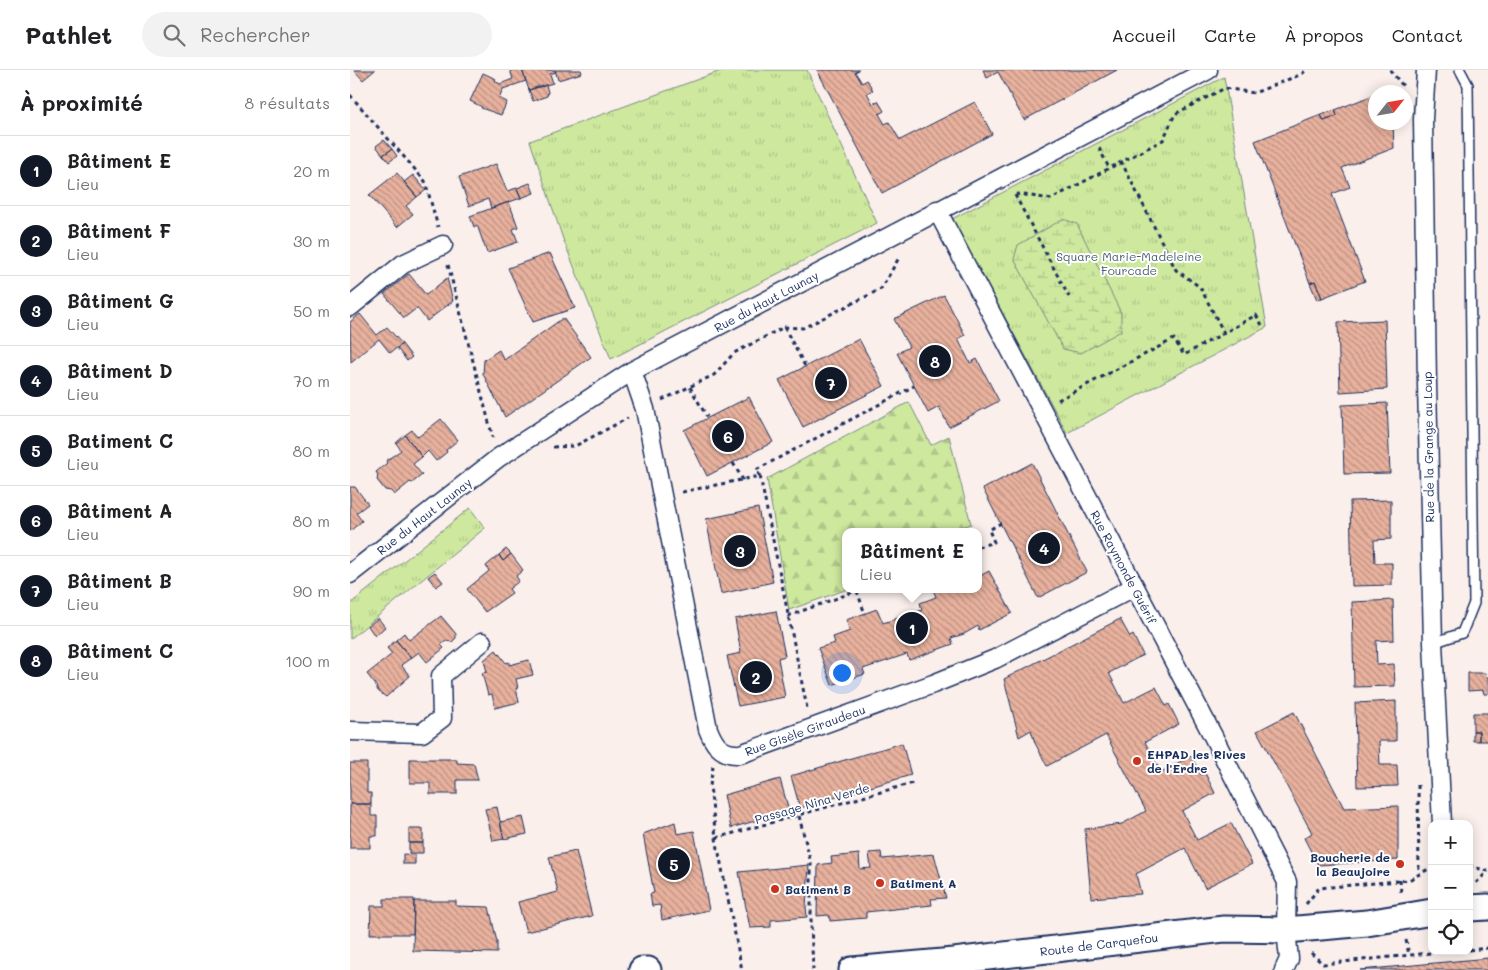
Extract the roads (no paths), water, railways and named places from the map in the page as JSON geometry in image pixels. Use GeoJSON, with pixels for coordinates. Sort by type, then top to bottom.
{"type":"FeatureCollection","features":[{"type":"Feature","properties":{"kind":"main road"},"geometry":{"type":"LineString","coordinates":[[1473,908],[1488,907]]}},
{"type":"Feature","properties":{"kind":"main road","name":"Route de Carquefou"},"geometry":{"type":"LineString","coordinates":[[852,970],[954,961],[1224,929],[1286,930],[1366,923],[1428,913]]}},
{"type":"Feature","properties":{"kind":"main road"},"geometry":{"type":"LineString","coordinates":[[642,970],[648,970]]}},
{"type":"Feature","properties":{"kind":"street","name":"Rue du Haut Launay"},"geometry":{"type":"LineString","coordinates":[[350,574],[498,458],[632,371],[1208,70]]}},
{"type":"Feature","properties":{"kind":"street","name":"Rue de la Grange au Loup"},"geometry":{"type":"LineString","coordinates":[[1426,70],[1423,119],[1432,643],[1442,820]]}},
{"type":"Feature","properties":{"kind":"street","name":"Rue Raymonde Guérif"},"geometry":{"type":"LineString","coordinates":[[937,210],[1213,736],[1287,882],[1286,930],[1289,959],[1284,970]]}},
{"type":"Feature","properties":{"kind":"street"},"geometry":{"type":"LineString","coordinates":[[350,307],[403,264],[443,244]]}},
{"type":"Feature","properties":{"kind":"street","name":"Rue Gisèle Giraudeau"},"geometry":{"type":"LineString","coordinates":[[632,371],[645,409],[708,729],[713,742],[722,750],[737,755],[933,684],[995,659],[1134,587]]}},
{"type":"Feature","properties":{"kind":"street"},"geometry":{"type":"LineString","coordinates":[[350,731],[422,732],[442,718],[441,676],[482,642]]}},
{"type":"Feature","properties":{"kind":"lane"},"geometry":{"type":"LineString","coordinates":[[1432,643],[1462,633],[1474,603],[1468,85],[1460,70]]}},
{"type":"Feature","properties":{"kind":"place","name":"Bâtiment C"},"geometry":{"type":"Point","coordinates":[935,361]}},
{"type":"Feature","properties":{"kind":"place","name":"Bâtiment B"},"geometry":{"type":"Point","coordinates":[831,383]}},
{"type":"Feature","properties":{"kind":"place","name":"Bâtiment A"},"geometry":{"type":"Point","coordinates":[728,436]}},
{"type":"Feature","properties":{"kind":"place","name":"Bâtiment D"},"geometry":{"type":"Point","coordinates":[1044,548]}},
{"type":"Feature","properties":{"kind":"place","name":"Bâtiment G"},"geometry":{"type":"Point","coordinates":[740,551]}},
{"type":"Feature","properties":{"kind":"place","name":"Bâtiment E"},"geometry":{"type":"Point","coordinates":[912,628]}},
{"type":"Feature","properties":{"kind":"place","name":"Bâtiment F"},"geometry":{"type":"Point","coordinates":[756,677]}},
{"type":"Feature","properties":{"kind":"place","name":"EHPAD les Rives de l'Erdre"},"geometry":{"type":"Point","coordinates":[1137,761]}},
{"type":"Feature","properties":{"kind":"place","name":"Batiment C"},"geometry":{"type":"Point","coordinates":[674,864]}},
{"type":"Feature","properties":{"kind":"place","name":"Boucherie de la Beaujoire"},"geometry":{"type":"Point","coordinates":[1400,864]}},
{"type":"Feature","properties":{"kind":"place","name":"Batiment A"},"geometry":{"type":"Point","coordinates":[880,883]}},
{"type":"Feature","properties":{"kind":"place","name":"Batiment B"},"geometry":{"type":"Point","coordinates":[775,889]}},
{"type":"Feature","properties":{"kind":"park label","name":"Square Marie-Madeleine Fourcade"},"geometry":{"type":"Point","coordinates":[1129,263]}}]}
